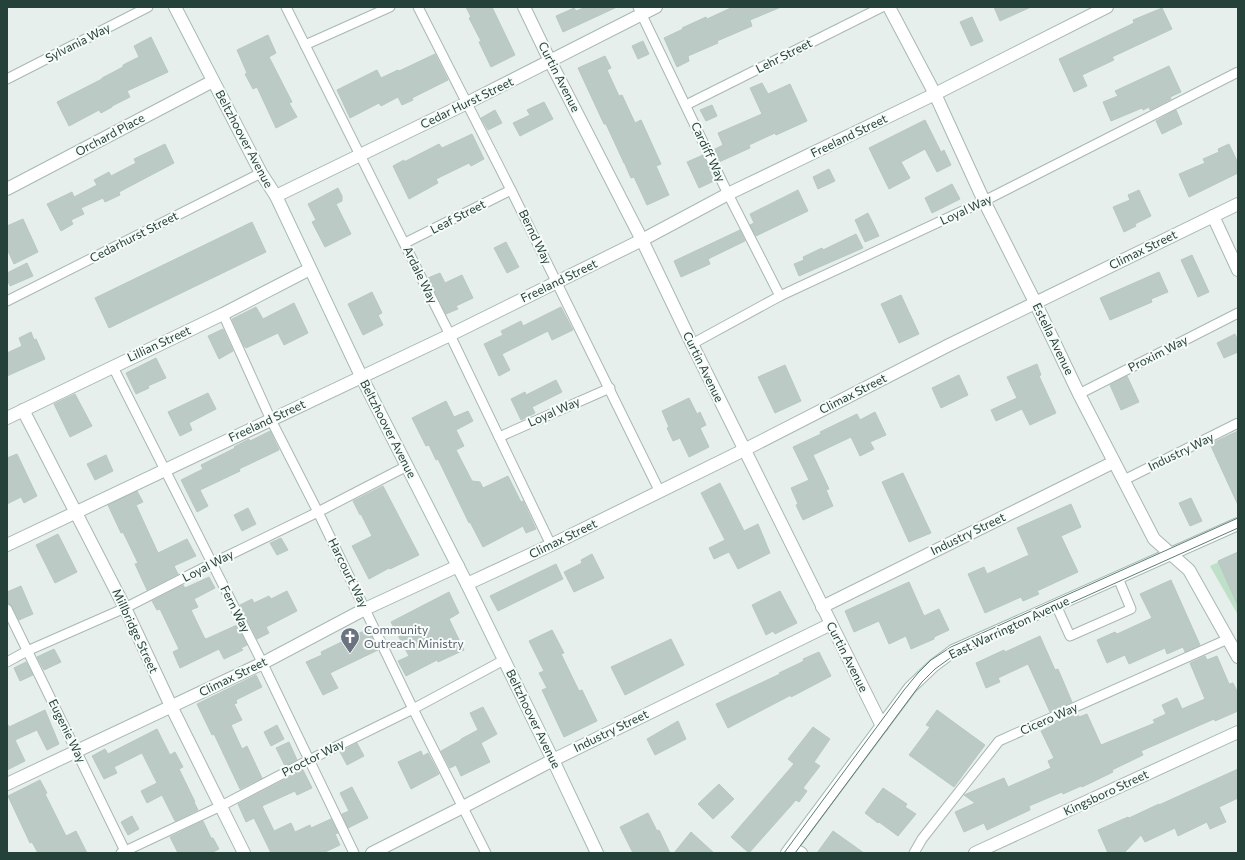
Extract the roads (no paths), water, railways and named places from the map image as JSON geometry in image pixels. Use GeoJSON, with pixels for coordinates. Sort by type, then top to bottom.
{"type":"FeatureCollection","features":[{"type":"Feature","properties":{"kind":"street","name":"Beltzhoover Avenue"},"geometry":{"type":"LineString","coordinates":[[175,7],[213,81],[276,196],[310,270],[467,584],[597,853]]}},
{"type":"Feature","properties":{"kind":"street","name":"Curtin Avenue"},"geometry":{"type":"LineString","coordinates":[[524,7],[550,61],[642,240],[744,450],[882,726]]}},
{"type":"Feature","properties":{"kind":"street","name":"Cedar Hurst Street"},"geometry":{"type":"LineString","coordinates":[[276,196],[361,156],[550,61],[640,10],[656,7]]}},
{"type":"Feature","properties":{"kind":"street","name":"Estella Avenue"},"geometry":{"type":"LineString","coordinates":[[889,7],[935,94],[984,201],[1079,394],[1154,539],[1188,570],[1238,657]]}},
{"type":"Feature","properties":{"kind":"street","name":"Freeland Street"},"geometry":{"type":"LineString","coordinates":[[7,545],[450,335],[642,240],[728,194],[935,94],[1107,7]]}},
{"type":"Feature","properties":{"kind":"street","name":"Orchard Place"},"geometry":{"type":"LineString","coordinates":[[7,189],[213,81]]}},
{"type":"Feature","properties":{"kind":"street","name":"Climax Street"},"geometry":{"type":"LineString","coordinates":[[467,584],[551,545],[660,490],[744,450],[1035,302],[1238,204]]}},
{"type":"Feature","properties":{"kind":"street"},"geometry":{"type":"LineString","coordinates":[[1213,216],[1238,270]]}},
{"type":"Feature","properties":{"kind":"street","name":"Lillian Street"},"geometry":{"type":"LineString","coordinates":[[7,418],[223,314],[310,270]]}},
{"type":"Feature","properties":{"kind":"street","name":"Millbridge Street"},"geometry":{"type":"LineString","coordinates":[[23,410],[125,608],[170,706],[244,853]]}},
{"type":"Feature","properties":{"kind":"street","name":"Industry Street"},"geometry":{"type":"LineString","coordinates":[[822,607],[1114,462]]}},
{"type":"Feature","properties":{"kind":"street","name":"East Warrington Avenue"},"geometry":{"type":"LineString","coordinates":[[793,851],[910,688],[933,666],[953,651],[1238,524]]}},
{"type":"Feature","properties":{"kind":"street","name":"Climax Street"},"geometry":{"type":"LineString","coordinates":[[7,784],[263,663],[365,609],[458,566]]}},
{"type":"Feature","properties":{"kind":"street","name":"Industry Street"},"geometry":{"type":"LineString","coordinates":[[372,853],[553,760],[831,624]]}},
{"type":"Feature","properties":{"kind":"street","name":"Kingsboro Street"},"geometry":{"type":"LineString","coordinates":[[975,853],[1238,732]]}},
{"type":"Feature","properties":{"kind":"lane","name":"Sylvania Way"},"geometry":{"type":"LineString","coordinates":[[7,79],[148,7]]}},
{"type":"Feature","properties":{"kind":"lane","name":"Ardale Way"},"geometry":{"type":"LineString","coordinates":[[286,7],[450,335],[551,545]]}},
{"type":"Feature","properties":{"kind":"lane"},"geometry":{"type":"LineString","coordinates":[[305,46],[390,7]]}},
{"type":"Feature","properties":{"kind":"lane","name":"Bernd Way"},"geometry":{"type":"LineString","coordinates":[[418,7],[512,190],[556,282],[660,490]]}},
{"type":"Feature","properties":{"kind":"lane","name":"Lehr Street"},"geometry":{"type":"LineString","coordinates":[[686,106],[882,7]]}},
{"type":"Feature","properties":{"kind":"lane","name":"Cardiff Way"},"geometry":{"type":"LineString","coordinates":[[640,10],[728,194],[780,296]]}},
{"type":"Feature","properties":{"kind":"lane","name":"Loyal Way"},"geometry":{"type":"LineString","coordinates":[[692,344],[780,296],[984,201],[1238,72]]}},
{"type":"Feature","properties":{"kind":"lane","name":"Cedarhurst Street"},"geometry":{"type":"LineString","coordinates":[[7,301],[262,172]]}},
{"type":"Feature","properties":{"kind":"lane","name":"Leaf Street"},"geometry":{"type":"LineString","coordinates":[[405,244],[512,190]]}},
{"type":"Feature","properties":{"kind":"lane","name":"Harcourt Way"},"geometry":{"type":"LineString","coordinates":[[223,314],[271,420],[318,512],[413,709],[486,853]]}},
{"type":"Feature","properties":{"kind":"lane","name":"Proxim Way"},"geometry":{"type":"LineString","coordinates":[[1079,394],[1238,314]]}},
{"type":"Feature","properties":{"kind":"lane","name":"Fern Way"},"geometry":{"type":"LineString","coordinates":[[113,367],[263,663],[354,853]]}},
{"type":"Feature","properties":{"kind":"lane","name":"Loyal Way"},"geometry":{"type":"LineString","coordinates":[[499,437],[610,388]]}},
{"type":"Feature","properties":{"kind":"lane","name":"Industry Way"},"geometry":{"type":"LineString","coordinates":[[1124,480],[1238,423]]}},
{"type":"Feature","properties":{"kind":"lane","name":"Loyal Way"},"geometry":{"type":"LineString","coordinates":[[7,662],[27,651],[125,608],[407,466]]}},
{"type":"Feature","properties":{"kind":"lane"},"geometry":{"type":"LineString","coordinates":[[1056,605],[1070,636],[1091,627],[1131,609],[1118,578]]}},
{"type":"Feature","properties":{"kind":"lane","name":"Eugenie Way"},"geometry":{"type":"LineString","coordinates":[[7,609],[124,852]]}},
{"type":"Feature","properties":{"kind":"lane","name":"Cicero Way"},"geometry":{"type":"LineString","coordinates":[[914,853],[922,840],[999,741],[1228,639]]}},
{"type":"Feature","properties":{"kind":"lane","name":"Proctor Way"},"geometry":{"type":"LineString","coordinates":[[124,852],[221,806],[309,760],[413,709],[504,660]]}},
{"type":"Feature","properties":{"kind":"tram line"},"geometry":{"type":"LineString","coordinates":[[784,853],[904,690],[931,660],[951,647],[1238,518]]}},
{"type":"Feature","properties":{"kind":"tram line"},"geometry":{"type":"LineString","coordinates":[[795,853],[922,682],[935,669],[953,656],[1238,528]]}},
{"type":"Feature","properties":{"kind":"place","name":"Community Outreach Ministry"},"geometry":{"type":"Point","coordinates":[350,654]}}]}
